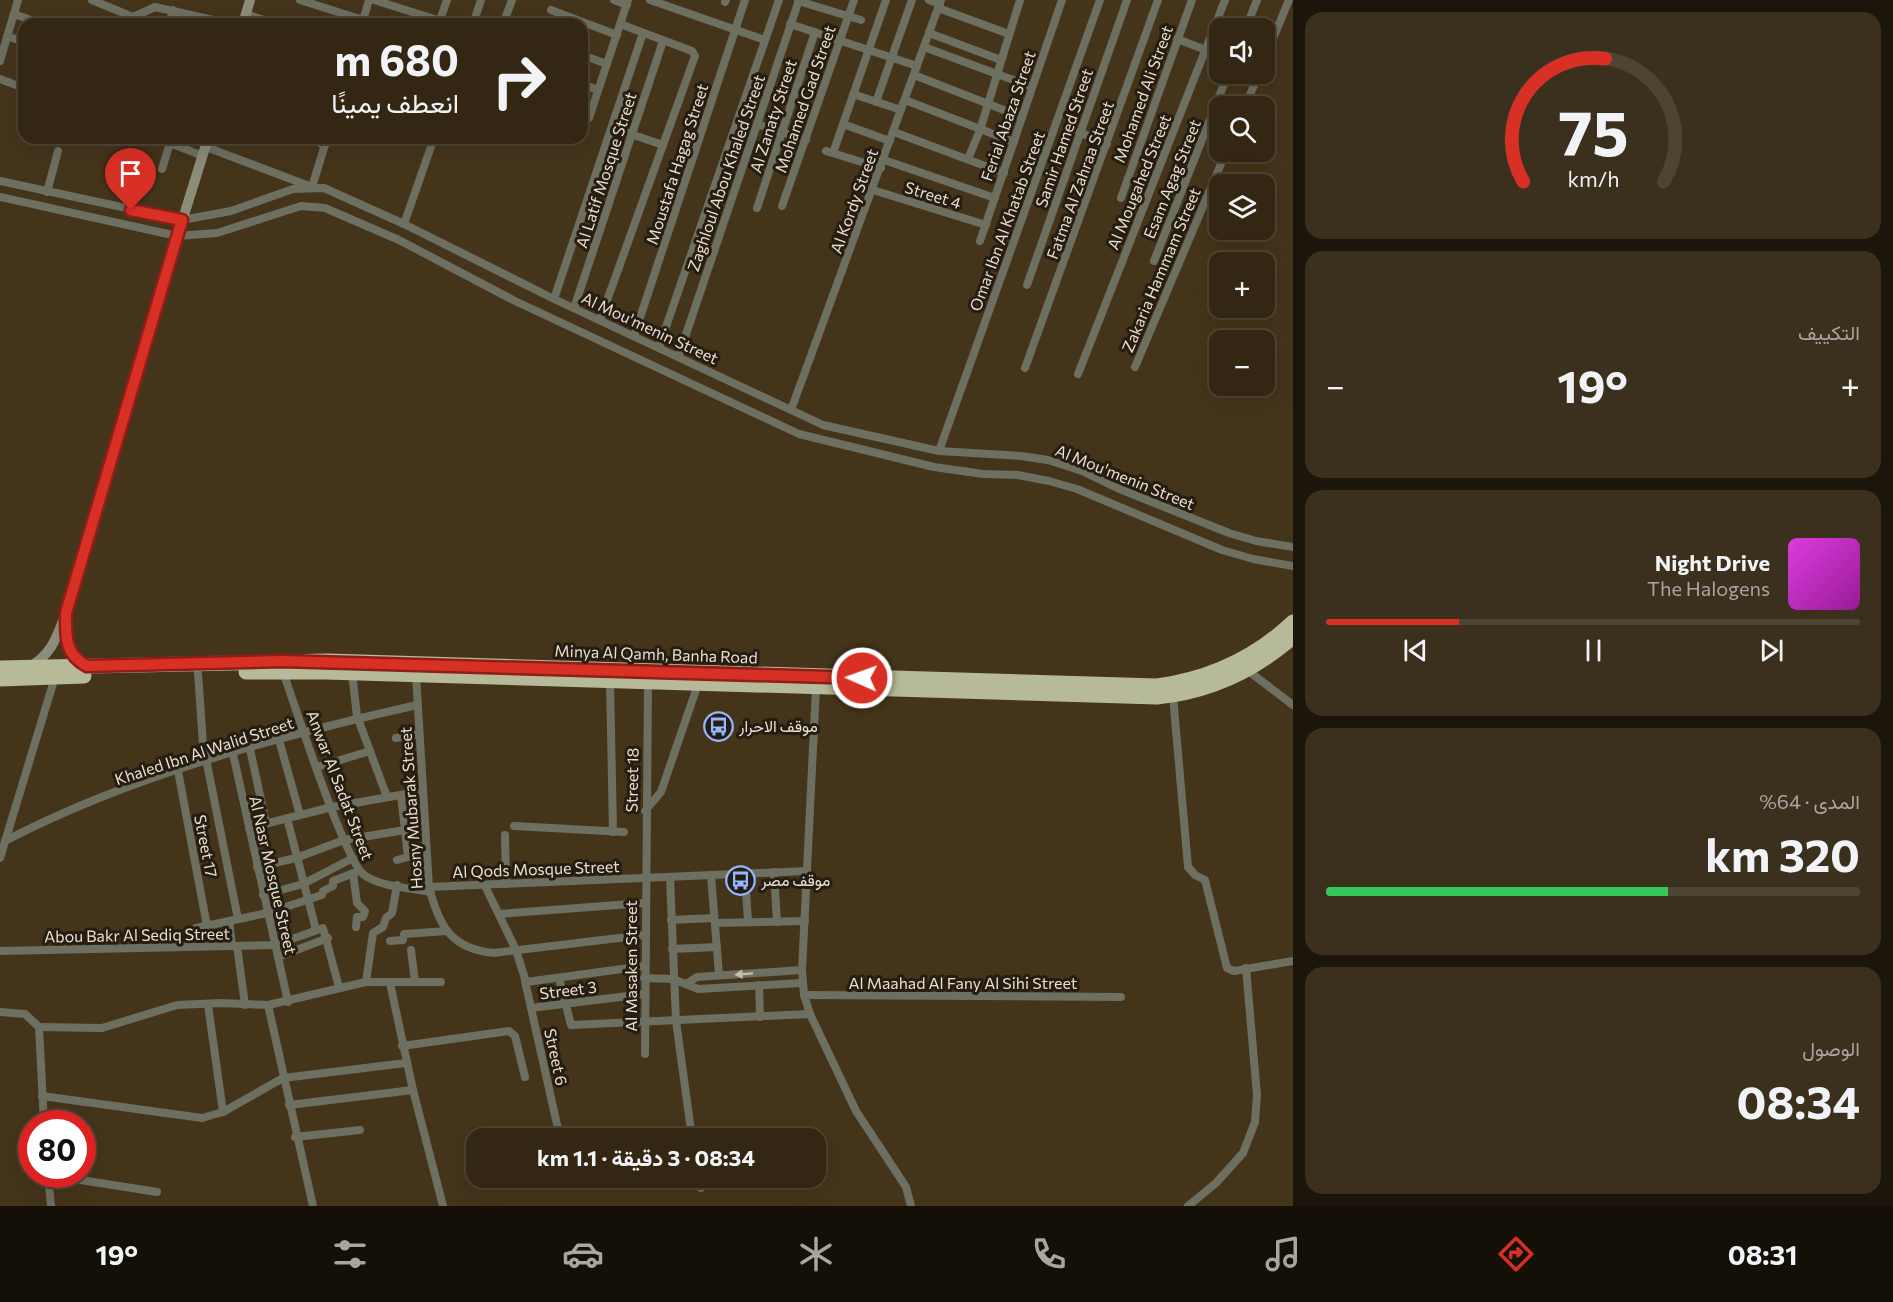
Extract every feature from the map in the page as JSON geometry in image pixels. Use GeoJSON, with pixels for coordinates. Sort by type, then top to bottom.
{"type":"FeatureCollection","features":[{"type":"Feature","properties":{"kind":"highway","name":"Minya Al Qamh, Banha Road"},"geometry":{"type":"LineString","coordinates":[[0,679],[282,671],[816,688],[1137,687],[1195,679],[1250,656],[1293,622]]}},
{"type":"Feature","properties":{"kind":"highway","name":"Minya Al Qamh, Banha Road"},"geometry":{"type":"LineString","coordinates":[[0,668],[327,661],[1173,696],[1218,683],[1247,670],[1293,637]]}},
{"type":"Feature","properties":{"kind":"street"},"geometry":{"type":"LineString","coordinates":[[0,61],[18,0]]}},
{"type":"Feature","properties":{"kind":"street"},"geometry":{"type":"LineString","coordinates":[[244,18],[250,0]]}},
{"type":"Feature","properties":{"kind":"street"},"geometry":{"type":"LineString","coordinates":[[300,0],[351,18]]}},
{"type":"Feature","properties":{"kind":"street"},"geometry":{"type":"LineString","coordinates":[[363,18],[369,0]]}},
{"type":"Feature","properties":{"kind":"street"},"geometry":{"type":"LineString","coordinates":[[374,0],[433,18]]}},
{"type":"Feature","properties":{"kind":"street"},"geometry":{"type":"LineString","coordinates":[[441,18],[447,0]]}},
{"type":"Feature","properties":{"kind":"street"},"geometry":{"type":"LineString","coordinates":[[475,18],[481,0]]}},
{"type":"Feature","properties":{"kind":"street"},"geometry":{"type":"LineString","coordinates":[[505,18],[512,0]]}},
{"type":"Feature","properties":{"kind":"street"},"geometry":{"type":"LineString","coordinates":[[589,118],[627,3],[614,0]]}},
{"type":"Feature","properties":{"kind":"street"},"geometry":{"type":"LineString","coordinates":[[650,0],[765,40]]}},
{"type":"Feature","properties":{"kind":"street","name":"Moustafa Hagag Street"},"geometry":{"type":"LineString","coordinates":[[634,336],[745,0]]}},
{"type":"Feature","properties":{"kind":"street"},"geometry":{"type":"LineString","coordinates":[[659,346],[779,0]]}},
{"type":"Feature","properties":{"kind":"street"},"geometry":{"type":"LineString","coordinates":[[799,0],[823,4],[861,21]]}},
{"type":"Feature","properties":{"kind":"street","name":"Zaghloul Abou Khaled Street"},"geometry":{"type":"LineString","coordinates":[[679,355],[799,0]]}},
{"type":"Feature","properties":{"kind":"street","name":"Mohamed Gad Street"},"geometry":{"type":"LineString","coordinates":[[782,206],[854,0]]}},
{"type":"Feature","properties":{"kind":"street"},"geometry":{"type":"LineString","coordinates":[[886,0],[843,124],[830,152],[882,164],[995,198]]}},
{"type":"Feature","properties":{"kind":"street"},"geometry":{"type":"LineString","coordinates":[[876,102],[912,0]]}},
{"type":"Feature","properties":{"kind":"street"},"geometry":{"type":"LineString","coordinates":[[929,0],[1009,34]]}},
{"type":"Feature","properties":{"kind":"street"},"geometry":{"type":"LineString","coordinates":[[968,159],[980,130],[1020,2],[1010,0]]}},
{"type":"Feature","properties":{"kind":"street","name":"Ferial Abaza Street"},"geometry":{"type":"LineString","coordinates":[[980,241],[1062,0]]}},
{"type":"Feature","properties":{"kind":"street","name":"Omar Ibn Al Khatab Street"},"geometry":{"type":"LineString","coordinates":[[939,451],[1100,0]]}},
{"type":"Feature","properties":{"kind":"street","name":"Samir Hamed Street"},"geometry":{"type":"LineString","coordinates":[[1027,285],[1127,0]]}},
{"type":"Feature","properties":{"kind":"street","name":"Fatma Al Zahraa Street"},"geometry":{"type":"LineString","coordinates":[[1025,368],[1158,0]]}},
{"type":"Feature","properties":{"kind":"street","name":"Mohamed Ali Street"},"geometry":{"type":"LineString","coordinates":[[1121,198],[1192,0]]}},
{"type":"Feature","properties":{"kind":"street","name":"Al Mougahed Street"},"geometry":{"type":"LineString","coordinates":[[1078,374],[1225,0]]}},
{"type":"Feature","properties":{"kind":"street"},"geometry":{"type":"LineString","coordinates":[[1250,18],[1257,0]]}},
{"type":"Feature","properties":{"kind":"street"},"geometry":{"type":"LineString","coordinates":[[96,1],[133,18],[155,7],[206,18]]}},
{"type":"Feature","properties":{"kind":"street"},"geometry":{"type":"LineString","coordinates":[[1275,32],[1287,1]]}},
{"type":"Feature","properties":{"kind":"street","name":"Al Kordy Street"},"geometry":{"type":"LineString","coordinates":[[791,410],[940,4]]}},
{"type":"Feature","properties":{"kind":"street"},"geometry":{"type":"LineString","coordinates":[[171,18],[173,10]]}},
{"type":"Feature","properties":{"kind":"street"},"geometry":{"type":"LineString","coordinates":[[552,10],[573,18]]}},
{"type":"Feature","properties":{"kind":"street"},"geometry":{"type":"LineString","coordinates":[[14,14],[25,18]]}},
{"type":"Feature","properties":{"kind":"street"},"geometry":{"type":"LineString","coordinates":[[588,24],[617,35]]}},
{"type":"Feature","properties":{"kind":"street"},"geometry":{"type":"LineString","coordinates":[[600,320],[695,54],[620,24]]}},
{"type":"Feature","properties":{"kind":"street"},"geometry":{"type":"LineString","coordinates":[[790,24],[891,58],[988,105],[1022,117]]}},
{"type":"Feature","properties":{"kind":"street","name":"Al Zanaty Street"},"geometry":{"type":"LineString","coordinates":[[757,207],[815,32]]}},
{"type":"Feature","properties":{"kind":"street"},"geometry":{"type":"LineString","coordinates":[[554,298],[613,128],[643,33]]}},
{"type":"Feature","properties":{"kind":"street"},"geometry":{"type":"LineString","coordinates":[[929,33],[1000,60]]}},
{"type":"Feature","properties":{"kind":"street"},"geometry":{"type":"LineString","coordinates":[[8,36],[18,40]]}},
{"type":"Feature","properties":{"kind":"street"},"geometry":{"type":"LineString","coordinates":[[1177,39],[1206,50]]}},
{"type":"Feature","properties":{"kind":"street","name":"Al Latif Mosque Street"},"geometry":{"type":"LineString","coordinates":[[574,308],[663,41]]}},
{"type":"Feature","properties":{"kind":"street"},"geometry":{"type":"LineString","coordinates":[[924,47],[1032,87]]}},
{"type":"Feature","properties":{"kind":"street"},"geometry":{"type":"LineString","coordinates":[[588,57],[607,64]]}},
{"type":"Feature","properties":{"kind":"street"},"geometry":{"type":"LineString","coordinates":[[0,79],[18,86]]}},
{"type":"Feature","properties":{"kind":"street","name":"Esam Agag Street"},"geometry":{"type":"LineString","coordinates":[[1154,261],[1224,84]]}},
{"type":"Feature","properties":{"kind":"street"},"geometry":{"type":"LineString","coordinates":[[588,86],[598,90]]}},
{"type":"Feature","properties":{"kind":"street"},"geometry":{"type":"LineString","coordinates":[[853,94],[901,110]]}},
{"type":"Feature","properties":{"kind":"street"},"geometry":{"type":"LineString","coordinates":[[905,100],[1014,142]]}},
{"type":"Feature","properties":{"kind":"street"},"geometry":{"type":"LineString","coordinates":[[757,124],[806,140]]}},
{"type":"Feature","properties":{"kind":"street"},"geometry":{"type":"LineString","coordinates":[[843,124],[890,141]]}},
{"type":"Feature","properties":{"kind":"street"},"geometry":{"type":"LineString","coordinates":[[613,128],[663,145]]}},
{"type":"Feature","properties":{"kind":"street"},"geometry":{"type":"LineString","coordinates":[[894,132],[1004,173]]}},
{"type":"Feature","properties":{"kind":"street"},"geometry":{"type":"LineString","coordinates":[[1079,132],[1107,144]]}},
{"type":"Feature","properties":{"kind":"street"},"geometry":{"type":"LineString","coordinates":[[162,169],[170,144]]}},
{"type":"Feature","properties":{"kind":"street"},"geometry":{"type":"LineString","coordinates":[[179,144],[206,147],[312,187],[325,144]]}},
{"type":"Feature","properties":{"kind":"street"},"geometry":{"type":"LineString","coordinates":[[404,224],[432,144]]}},
{"type":"Feature","properties":{"kind":"street"},"geometry":{"type":"LineString","coordinates":[[29,667],[39,662],[53,646],[66,613],[177,236],[206,147]]}},
{"type":"Feature","properties":{"kind":"street"},"geometry":{"type":"LineString","coordinates":[[47,192],[58,151]]}},
{"type":"Feature","properties":{"kind":"street","name":"Zakaria Hammam Street"},"geometry":{"type":"LineString","coordinates":[[1135,366],[1223,162]]}},
{"type":"Feature","properties":{"kind":"street"},"geometry":{"type":"LineString","coordinates":[[131,210],[143,170]]}},
{"type":"Feature","properties":{"kind":"street","name":"Al Mou'menin Street"},"geometry":{"type":"LineString","coordinates":[[0,181],[182,220],[213,216],[293,189],[324,188],[404,224],[574,308],[679,355],[823,425],[939,451],[1048,460],[1082,471],[1117,489],[1229,533],[1256,542],[1293,547]]}},
{"type":"Feature","properties":{"kind":"street","name":"Street 4"},"geometry":{"type":"LineString","coordinates":[[873,190],[986,225]]}},
{"type":"Feature","properties":{"kind":"street","name":"Al Mou'menin Street"},"geometry":{"type":"LineString","coordinates":[[0,197],[177,236],[217,233],[301,206],[325,208],[399,240],[534,310],[799,434],[934,467],[983,474],[1018,475],[1049,481],[1077,489],[1222,550],[1253,559],[1293,566]]}},
{"type":"Feature","properties":{"kind":"street"},"geometry":{"type":"LineString","coordinates":[[66,613],[68,647],[79,662],[87,666]]}},
{"type":"Feature","properties":{"kind":"street"},"geometry":{"type":"LineString","coordinates":[[1247,670],[1293,705]]}},
{"type":"Feature","properties":{"kind":"street","name":"Anwar Al Sadat Street"},"geometry":{"type":"LineString","coordinates":[[282,671],[344,840],[353,858],[356,872],[372,880],[430,890]]}},
{"type":"Feature","properties":{"kind":"street"},"geometry":{"type":"LineString","coordinates":[[198,673],[206,762],[238,919]]}},
{"type":"Feature","properties":{"kind":"street"},"geometry":{"type":"LineString","coordinates":[[351,673],[358,718],[387,797]]}},
{"type":"Feature","properties":{"kind":"street","name":"Hosny Mubarak Street"},"geometry":{"type":"LineString","coordinates":[[416,675],[430,890],[439,918],[447,931],[463,945],[480,952],[644,935]]}},
{"type":"Feature","properties":{"kind":"street"},"geometry":{"type":"LineString","coordinates":[[0,858],[55,677]]}},
{"type":"Feature","properties":{"kind":"street"},"geometry":{"type":"LineString","coordinates":[[610,681],[613,832]]}},
{"type":"Feature","properties":{"kind":"street","name":"Street 18"},"geometry":{"type":"LineString","coordinates":[[644,878],[648,682]]}},
{"type":"Feature","properties":{"kind":"street"},"geometry":{"type":"LineString","coordinates":[[645,812],[661,792],[698,684]]}},
{"type":"Feature","properties":{"kind":"street"},"geometry":{"type":"LineString","coordinates":[[816,688],[802,970],[804,995],[810,1014],[856,1111],[906,1187],[911,1206]]}},
{"type":"Feature","properties":{"kind":"street"},"geometry":{"type":"LineString","coordinates":[[1173,696],[1188,867],[1194,875],[1205,880],[1227,968],[1230,972],[1293,962]]}},
{"type":"Feature","properties":{"kind":"street","name":"Khaled Ibn Al Walid Street"},"geometry":{"type":"LineString","coordinates":[[5,841],[78,807],[178,771],[305,732],[417,705]]}},
{"type":"Feature","properties":{"kind":"street"},"geometry":{"type":"LineString","coordinates":[[396,738],[419,734]]}},
{"type":"Feature","properties":{"kind":"street"},"geometry":{"type":"LineString","coordinates":[[279,740],[300,815]]}},
{"type":"Feature","properties":{"kind":"street"},"geometry":{"type":"LineString","coordinates":[[250,749],[266,823]]}},
{"type":"Feature","properties":{"kind":"street"},"geometry":{"type":"LineString","coordinates":[[317,767],[370,751]]}},
{"type":"Feature","properties":{"kind":"street","name":"Al Nasr Mosque Street"},"geometry":{"type":"LineString","coordinates":[[233,754],[288,1002]]}},
{"type":"Feature","properties":{"kind":"street","name":"Street 17"},"geometry":{"type":"LineString","coordinates":[[178,771],[207,926]]}},
{"type":"Feature","properties":{"kind":"street"},"geometry":{"type":"LineString","coordinates":[[249,828],[332,807],[423,791]]}},
{"type":"Feature","properties":{"kind":"street"},"geometry":{"type":"LineString","coordinates":[[397,860],[408,857],[401,795]]}},
{"type":"Feature","properties":{"kind":"street"},"geometry":{"type":"LineString","coordinates":[[287,818],[316,930],[325,930],[339,987]]}},
{"type":"Feature","properties":{"kind":"street"},"geometry":{"type":"LineString","coordinates":[[514,826],[624,832]]}},
{"type":"Feature","properties":{"kind":"street"},"geometry":{"type":"LineString","coordinates":[[257,867],[296,858],[344,840],[405,830]]}},
{"type":"Feature","properties":{"kind":"street"},"geometry":{"type":"LineString","coordinates":[[505,835],[506,884]]}},
{"type":"Feature","properties":{"kind":"street"},"geometry":{"type":"LineString","coordinates":[[263,895],[303,885],[353,858]]}},
{"type":"Feature","properties":{"kind":"street","name":"Al Qods Mosque Street"},"geometry":{"type":"LineString","coordinates":[[430,890],[506,884],[807,871]]}},
{"type":"Feature","properties":{"kind":"street"},"geometry":{"type":"LineString","coordinates":[[196,928],[267,913],[309,900],[322,895],[322,891],[333,886],[333,881],[356,872],[357,904],[365,911],[363,917],[357,917],[356,927]]}},
{"type":"Feature","properties":{"kind":"street"},"geometry":{"type":"LineString","coordinates":[[774,872],[777,922]]}},
{"type":"Feature","properties":{"kind":"street"},"geometry":{"type":"LineString","coordinates":[[745,874],[748,922]]}},
{"type":"Feature","properties":{"kind":"street"},"geometry":{"type":"LineString","coordinates":[[711,875],[719,975]]}},
{"type":"Feature","properties":{"kind":"street"},"geometry":{"type":"LineString","coordinates":[[670,877],[676,1021],[691,1128]]}},
{"type":"Feature","properties":{"kind":"street","name":"Al Masaken Street"},"geometry":{"type":"LineString","coordinates":[[644,878],[645,1054]]}},
{"type":"Feature","properties":{"kind":"street"},"geometry":{"type":"LineString","coordinates":[[366,982],[373,933],[383,927],[386,918],[392,913],[397,885]]}},
{"type":"Feature","properties":{"kind":"street","name":"Street 6"},"geometry":{"type":"LineString","coordinates":[[485,886],[516,950],[558,1128]]}},
{"type":"Feature","properties":{"kind":"street"},"geometry":{"type":"LineString","coordinates":[[499,914],[644,903]]}},
{"type":"Feature","properties":{"kind":"street"},"geometry":{"type":"LineString","coordinates":[[671,920],[805,921]]}},
{"type":"Feature","properties":{"kind":"street"},"geometry":{"type":"LineString","coordinates":[[229,921],[244,1005]]}},
{"type":"Feature","properties":{"kind":"street","name":"Abou Bakr Al Sediq Street"},"geometry":{"type":"LineString","coordinates":[[0,951],[275,945],[316,930]]}},
{"type":"Feature","properties":{"kind":"street"},"geometry":{"type":"LineString","coordinates":[[390,941],[403,940],[405,934],[447,931]]}},
{"type":"Feature","properties":{"kind":"street"},"geometry":{"type":"LineString","coordinates":[[278,957],[328,938]]}},
{"type":"Feature","properties":{"kind":"street"},"geometry":{"type":"LineString","coordinates":[[672,949],[717,947]]}},
{"type":"Feature","properties":{"kind":"street"},"geometry":{"type":"LineString","coordinates":[[411,950],[415,982]]}},
{"type":"Feature","properties":{"kind":"street"},"geometry":{"type":"LineString","coordinates":[[525,981],[644,966]]}},
{"type":"Feature","properties":{"kind":"street"},"geometry":{"type":"LineString","coordinates":[[1188,1206],[1216,1183],[1243,1154],[1255,1122],[1257,1095],[1246,968]]}},
{"type":"Feature","properties":{"kind":"street"},"geometry":{"type":"LineString","coordinates":[[686,984],[697,977],[802,970]]}},
{"type":"Feature","properties":{"kind":"street"},"geometry":{"type":"LineString","coordinates":[[559,978],[572,1025],[810,1014]]}},
{"type":"Feature","properties":{"kind":"street"},"geometry":{"type":"LineString","coordinates":[[644,978],[674,979],[698,989],[802,983]]}},
{"type":"Feature","properties":{"kind":"street"},"geometry":{"type":"LineString","coordinates":[[0,1012],[25,1014],[39,1027],[102,1028],[177,1005],[268,1005],[366,982],[441,982]]}},
{"type":"Feature","properties":{"kind":"street"},"geometry":{"type":"LineString","coordinates":[[390,983],[412,1090],[443,1206]]}},
{"type":"Feature","properties":{"kind":"street"},"geometry":{"type":"LineString","coordinates":[[759,985],[760,1017]]}},
{"type":"Feature","properties":{"kind":"street","name":"Street 3"},"geometry":{"type":"LineString","coordinates":[[531,1008],[644,994]]}},
{"type":"Feature","properties":{"kind":"street","name":"Al Maahad Al Fany Al Sihi Street"},"geometry":{"type":"LineString","coordinates":[[804,995],[1121,997]]}},
{"type":"Feature","properties":{"kind":"street"},"geometry":{"type":"LineString","coordinates":[[208,1005],[223,1112]]}},
{"type":"Feature","properties":{"kind":"street"},"geometry":{"type":"LineString","coordinates":[[268,1005],[295,1137],[313,1206]]}},
{"type":"Feature","properties":{"kind":"street"},"geometry":{"type":"LineString","coordinates":[[39,1027],[43,1110]]}},
{"type":"Feature","properties":{"kind":"street"},"geometry":{"type":"LineString","coordinates":[[402,1046],[509,1031],[514,1036],[525,1077]]}},
{"type":"Feature","properties":{"kind":"street"},"geometry":{"type":"LineString","coordinates":[[42,1096],[193,1118],[223,1112],[283,1078],[406,1063]]}},
{"type":"Feature","properties":{"kind":"street"},"geometry":{"type":"LineString","coordinates":[[289,1105],[412,1090]]}},
{"type":"Feature","properties":{"kind":"street"},"geometry":{"type":"LineString","coordinates":[[295,1137],[360,1130]]}},
{"type":"Feature","properties":{"kind":"street"},"geometry":{"type":"LineString","coordinates":[[96,1182],[157,1192]]}},
{"type":"Feature","properties":{"kind":"street"},"geometry":{"type":"LineString","coordinates":[[49,1188],[51,1206]]}},
{"type":"Feature","properties":{"kind":"place","name":"موقف الاحرار"},"geometry":{"type":"Point","coordinates":[718,726]}},
{"type":"Feature","properties":{"kind":"place","name":"موقف مصر"},"geometry":{"type":"Point","coordinates":[740,880]}},
{"type":"Feature","properties":{"kind":"route"},"geometry":{"type":"LineString","coordinates":[[131,210],[182,220],[66,613],[68,647],[79,662],[87,666],[327,661],[862,678]]}}]}
